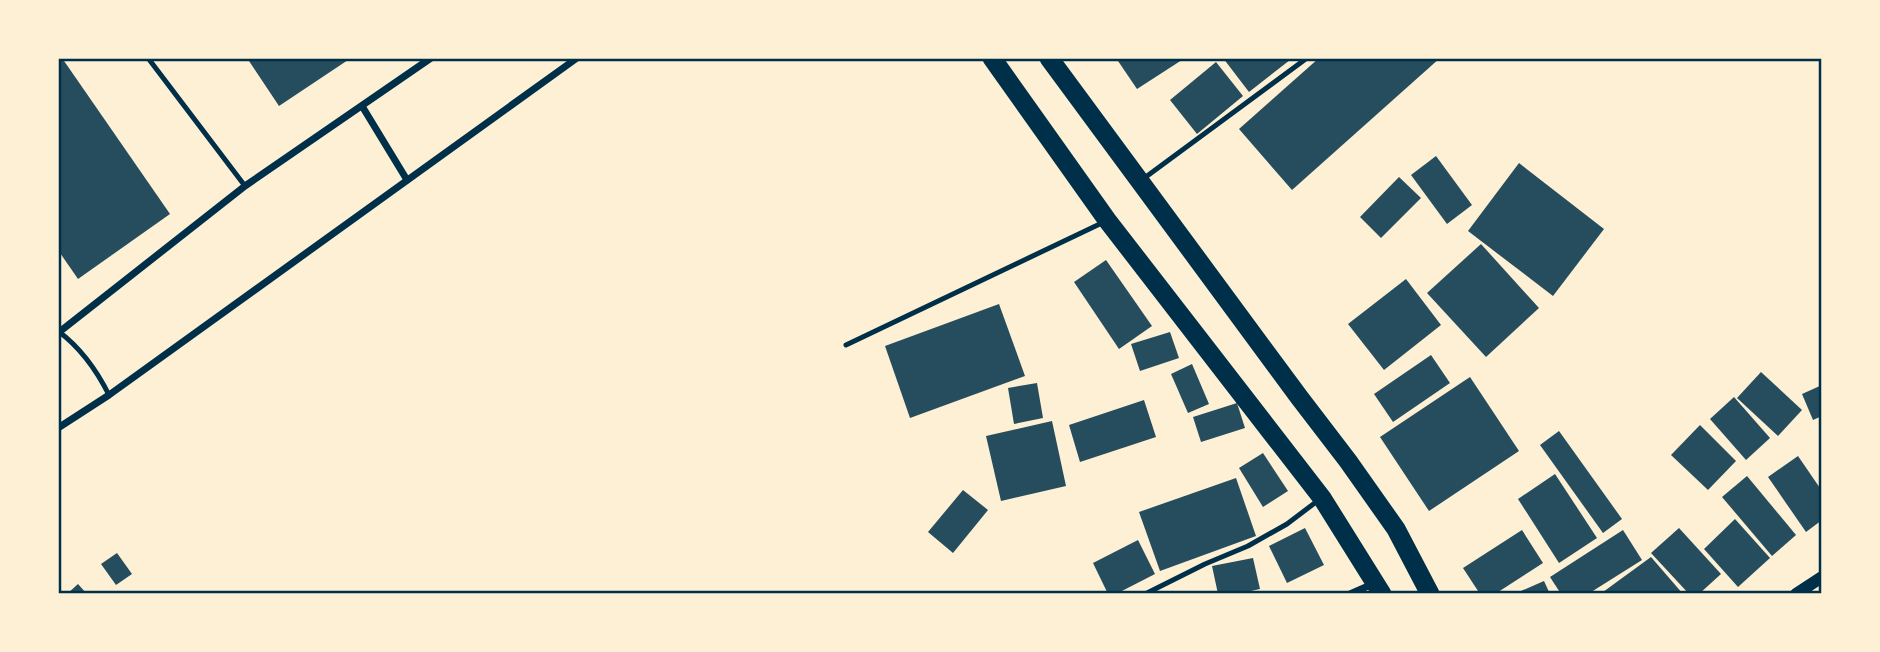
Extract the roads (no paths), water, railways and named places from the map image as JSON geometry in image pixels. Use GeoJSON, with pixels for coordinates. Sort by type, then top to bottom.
{"type":"FeatureCollection","features":[{"type":"Feature","properties":{"kind":"highway"},"geometry":{"type":"LineString","coordinates":[[992,58],[1107,220],[1322,498],[1379,588]]}},
{"type":"Feature","properties":{"kind":"highway"},"geometry":{"type":"LineString","coordinates":[[1049,58],[1349,461],[1396,529],[1430,594]]}},
{"type":"Feature","properties":{"kind":"street"},"geometry":{"type":"LineString","coordinates":[[58,332],[245,186],[431,58]]}},
{"type":"Feature","properties":{"kind":"street"},"geometry":{"type":"LineString","coordinates":[[58,428],[109,395],[577,58]]}},
{"type":"Feature","properties":{"kind":"street"},"geometry":{"type":"LineString","coordinates":[[362,106],[407,180]]}},
{"type":"Feature","properties":{"kind":"street"},"geometry":{"type":"LineString","coordinates":[[1796,594],[1822,578]]}},
{"type":"Feature","properties":{"kind":"street"},"geometry":{"type":"LineString","coordinates":[[1350,594],[1379,588]]}},
{"type":"Feature","properties":{"kind":"lane"},"geometry":{"type":"LineString","coordinates":[[148,58],[245,186]]}},
{"type":"Feature","properties":{"kind":"lane"},"geometry":{"type":"LineString","coordinates":[[1140,181],[1307,58]]}},
{"type":"Feature","properties":{"kind":"lane"},"geometry":{"type":"LineString","coordinates":[[846,345],[1107,220]]}},
{"type":"Feature","properties":{"kind":"lane"},"geometry":{"type":"LineString","coordinates":[[58,332],[79,349],[98,373],[109,395]]}},
{"type":"Feature","properties":{"kind":"lane"},"geometry":{"type":"LineString","coordinates":[[1145,594],[1248,546],[1287,524],[1322,498]]}}]}
